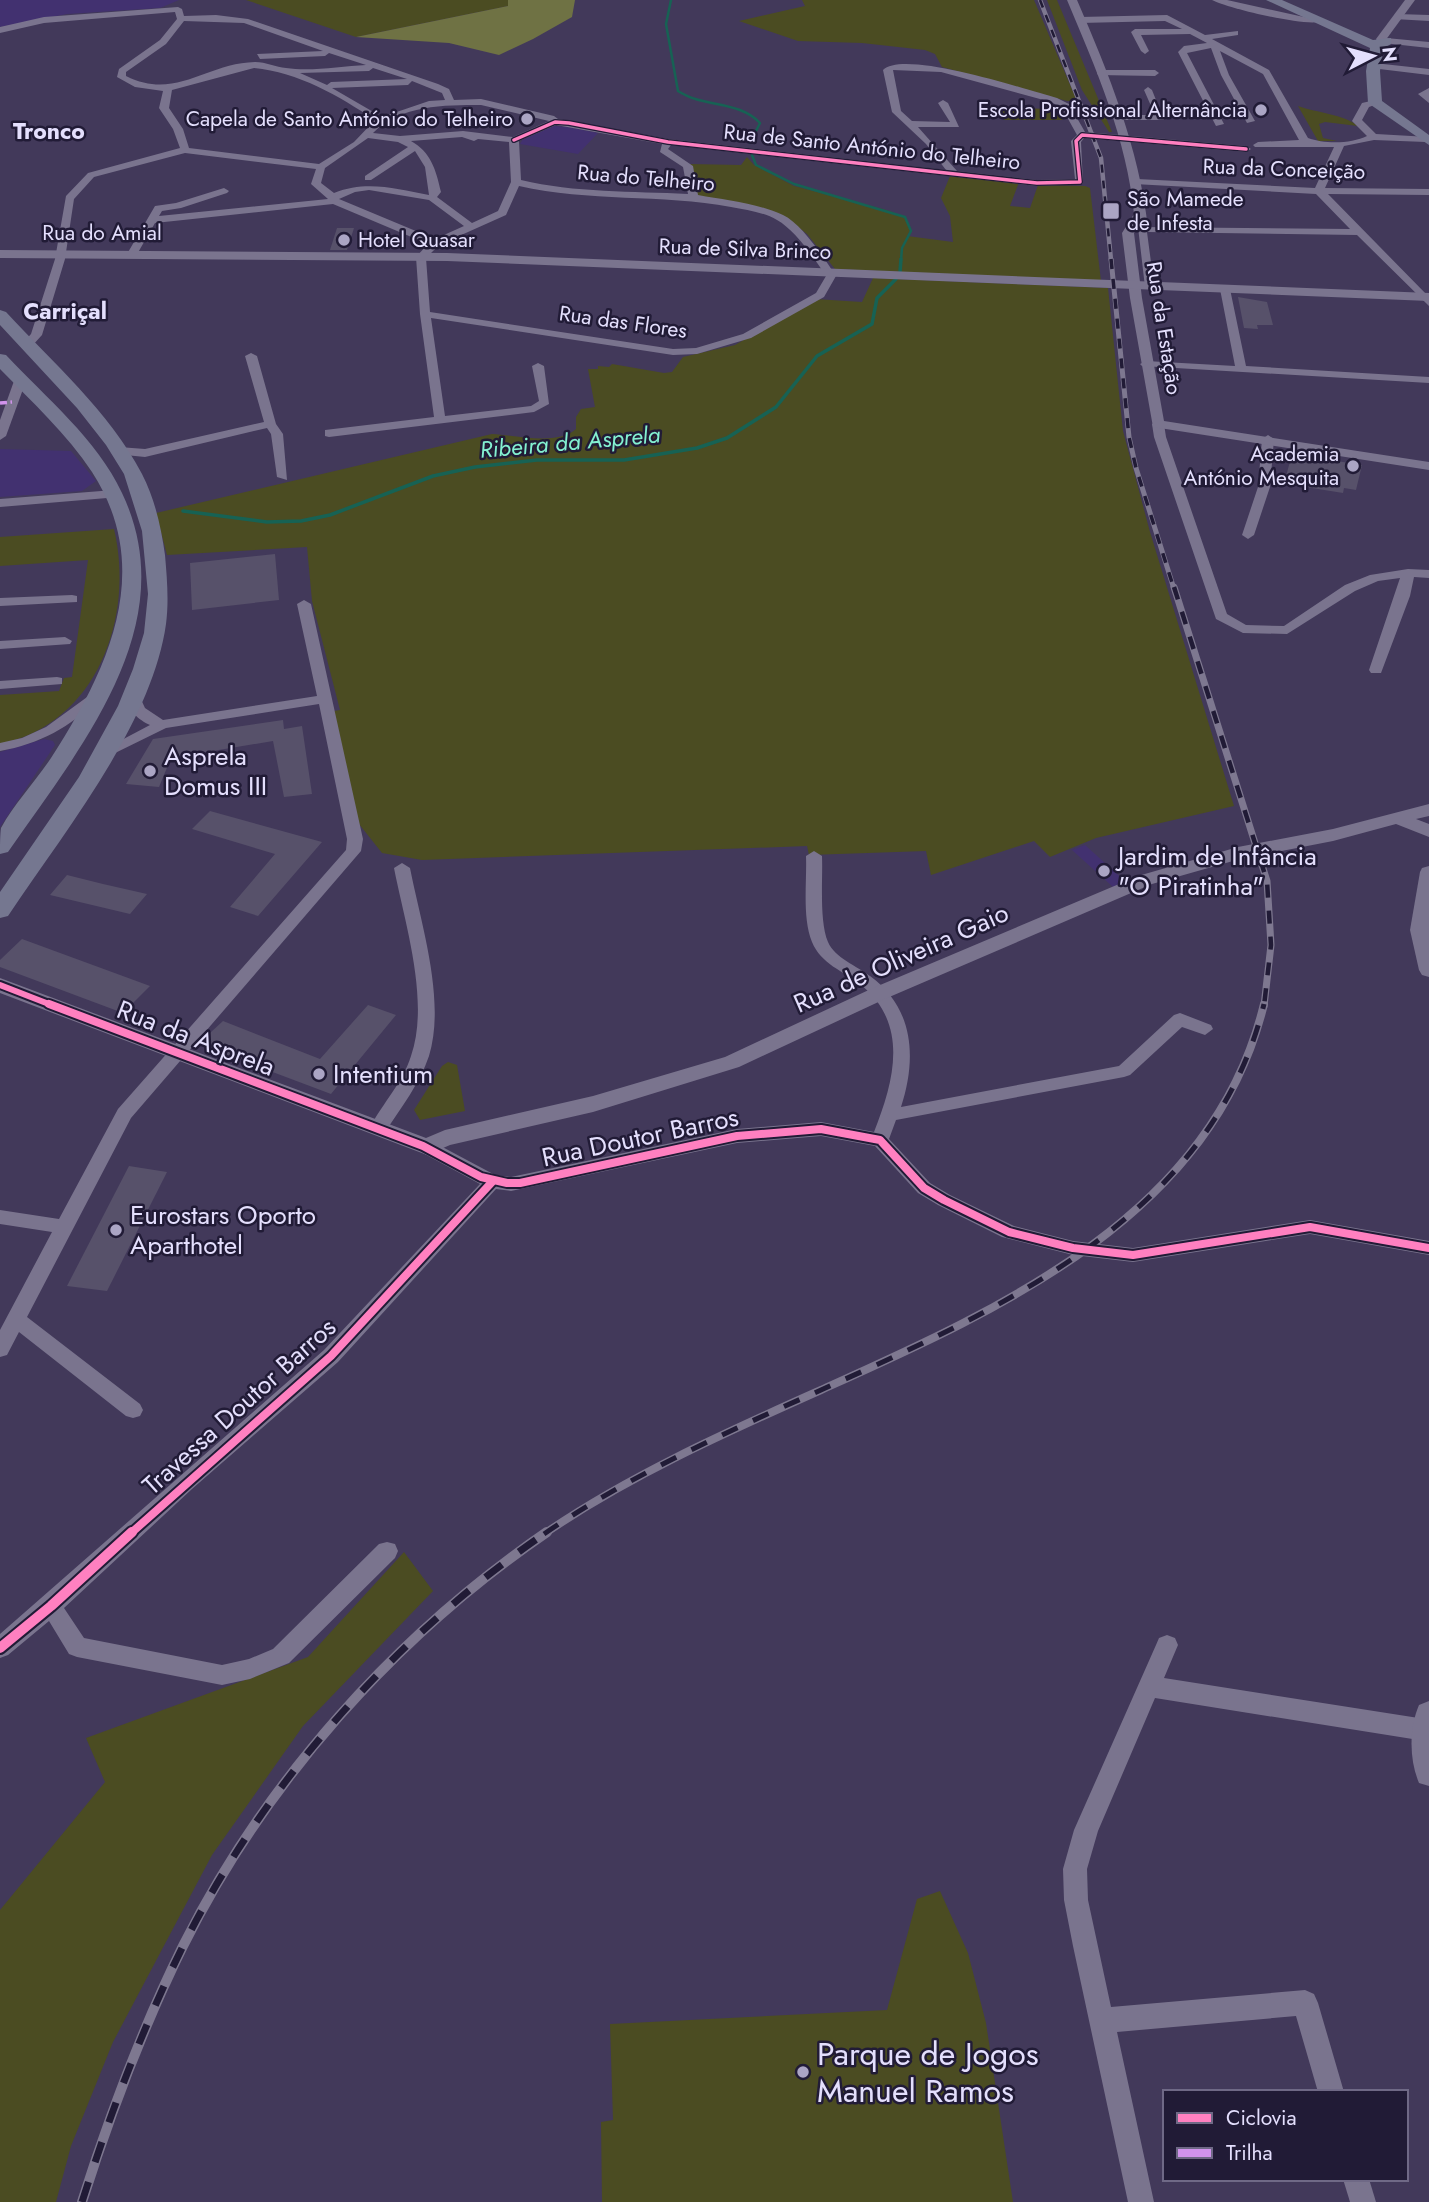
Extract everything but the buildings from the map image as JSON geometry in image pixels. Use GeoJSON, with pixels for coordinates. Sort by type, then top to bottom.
{"type":"FeatureCollection","features":[{"type":"Feature","properties":{"kind":"main road"},"geometry":{"type":"LineString","coordinates":[[1272,0],[1318,21],[1379,40],[1374,66],[1376,103],[1428,140]]}},
{"type":"Feature","properties":{"kind":"main road","name":"Rua do Amial"},"geometry":{"type":"LineString","coordinates":[[0,254],[204,255]]}},
{"type":"Feature","properties":{"kind":"main road","name":"Rua de Silva Brinco"},"geometry":{"type":"LineString","coordinates":[[204,255],[421,257],[1147,285],[1426,299]]}},
{"type":"Feature","properties":{"kind":"main road"},"geometry":{"type":"LineString","coordinates":[[0,314],[82,400],[127,465],[153,531],[158,595],[154,632],[133,696],[104,753],[0,910]]}},
{"type":"Feature","properties":{"kind":"main road"},"geometry":{"type":"LineString","coordinates":[[0,359],[11,375],[85,452],[114,494],[133,556],[134,590],[109,681],[80,730],[0,847]]}},
{"type":"Feature","properties":{"kind":"main road"},"geometry":{"type":"LineString","coordinates":[[114,494],[125,488],[127,465]]}},
{"type":"Feature","properties":{"kind":"main road"},"geometry":{"type":"LineString","coordinates":[[114,494],[132,498],[143,528],[153,531]]}},
{"type":"Feature","properties":{"kind":"street"},"geometry":{"type":"LineString","coordinates":[[0,30],[37,21],[178,9],[186,0]]}},
{"type":"Feature","properties":{"kind":"street","name":"Rua da Estação"},"geometry":{"type":"LineString","coordinates":[[1072,0],[1118,118],[1137,181],[1147,285]]}},
{"type":"Feature","properties":{"kind":"street"},"geometry":{"type":"LineString","coordinates":[[1216,0],[1302,20],[1318,21]]}},
{"type":"Feature","properties":{"kind":"street"},"geometry":{"type":"LineString","coordinates":[[1379,40],[1410,0]]}},
{"type":"Feature","properties":{"kind":"street"},"geometry":{"type":"LineString","coordinates":[[178,9],[181,19]]}},
{"type":"Feature","properties":{"kind":"street"},"geometry":{"type":"LineString","coordinates":[[1399,14],[1427,17]]}},
{"type":"Feature","properties":{"kind":"street"},"geometry":{"type":"LineString","coordinates":[[181,19],[237,19],[446,91],[450,101]]}},
{"type":"Feature","properties":{"kind":"street"},"geometry":{"type":"LineString","coordinates":[[181,19],[167,39],[122,71],[121,77],[128,82],[168,90],[250,65],[282,71],[322,85],[357,103],[381,120],[366,135],[321,167],[316,184],[333,199],[435,243]]}},
{"type":"Feature","properties":{"kind":"street"},"geometry":{"type":"LineString","coordinates":[[1080,20],[1167,19],[1266,72],[1304,139],[1310,142]]}},
{"type":"Feature","properties":{"kind":"street"},"geometry":{"type":"LineString","coordinates":[[1202,38],[1238,35],[1225,29]]}},
{"type":"Feature","properties":{"kind":"street"},"geometry":{"type":"LineString","coordinates":[[1145,51],[1135,32],[1191,32]]}},
{"type":"Feature","properties":{"kind":"street"},"geometry":{"type":"LineString","coordinates":[[1379,40],[1429,45]]}},
{"type":"Feature","properties":{"kind":"street"},"geometry":{"type":"LineString","coordinates":[[1214,45],[1225,75],[1250,121]]}},
{"type":"Feature","properties":{"kind":"street"},"geometry":{"type":"LineString","coordinates":[[1214,45],[1182,51],[1219,124]]}},
{"type":"Feature","properties":{"kind":"street"},"geometry":{"type":"LineString","coordinates":[[260,56],[335,52]]}},
{"type":"Feature","properties":{"kind":"street"},"geometry":{"type":"LineString","coordinates":[[1374,66],[1429,72]]}},
{"type":"Feature","properties":{"kind":"street"},"geometry":{"type":"LineString","coordinates":[[282,71],[378,68]]}},
{"type":"Feature","properties":{"kind":"street"},"geometry":{"type":"LineString","coordinates":[[954,174],[911,124],[897,112],[887,70],[941,69],[1054,100],[1066,106],[1082,135],[1247,149]]}},
{"type":"Feature","properties":{"kind":"street"},"geometry":{"type":"LineString","coordinates":[[1101,73],[1155,73]]}},
{"type":"Feature","properties":{"kind":"street"},"geometry":{"type":"LineString","coordinates":[[331,85],[416,80]]}},
{"type":"Feature","properties":{"kind":"street"},"geometry":{"type":"LineString","coordinates":[[168,90],[164,108],[178,129],[183,147]]}},
{"type":"Feature","properties":{"kind":"street"},"geometry":{"type":"LineString","coordinates":[[1118,118],[1161,118],[1148,90]]}},
{"type":"Feature","properties":{"kind":"street"},"geometry":{"type":"LineString","coordinates":[[1429,91],[1422,94],[1429,100]]}},
{"type":"Feature","properties":{"kind":"street","name":"Rua de Santo António do Telheiro"},"geometry":{"type":"LineString","coordinates":[[381,120],[432,103],[481,102],[553,120],[668,142],[1037,183],[1080,182],[1076,141],[1082,135]]}},
{"type":"Feature","properties":{"kind":"street"},"geometry":{"type":"LineString","coordinates":[[911,124],[956,125],[943,103]]}},
{"type":"Feature","properties":{"kind":"street"},"geometry":{"type":"LineString","coordinates":[[1372,137],[1369,130],[1357,121],[1365,105],[1376,103]]}},
{"type":"Feature","properties":{"kind":"street"},"geometry":{"type":"LineString","coordinates":[[366,135],[400,139],[463,134],[514,140],[553,120]]}},
{"type":"Feature","properties":{"kind":"street"},"geometry":{"type":"LineString","coordinates":[[463,134],[514,152]]}},
{"type":"Feature","properties":{"kind":"street"},"geometry":{"type":"LineString","coordinates":[[1258,145],[1310,142],[1340,144],[1364,141],[1372,137],[1428,140]]}},
{"type":"Feature","properties":{"kind":"street"},"geometry":{"type":"LineString","coordinates":[[400,139],[419,150],[435,181],[436,192],[432,198]]}},
{"type":"Feature","properties":{"kind":"street"},"geometry":{"type":"LineString","coordinates":[[440,419],[425,314],[421,257],[435,243],[502,213],[516,182],[514,140]]}},
{"type":"Feature","properties":{"kind":"street"},"geometry":{"type":"LineString","coordinates":[[668,142],[663,150],[688,166],[693,197]]}},
{"type":"Feature","properties":{"kind":"street"},"geometry":{"type":"LineString","coordinates":[[28,344],[36,335],[61,254],[69,198],[91,174],[169,155],[183,147],[223,143]]}},
{"type":"Feature","properties":{"kind":"street"},"geometry":{"type":"LineString","coordinates":[[1340,144],[1319,191],[1426,299]]}},
{"type":"Feature","properties":{"kind":"street"},"geometry":{"type":"LineString","coordinates":[[183,147],[321,167]]}},
{"type":"Feature","properties":{"kind":"street"},"geometry":{"type":"LineString","coordinates":[[368,178],[414,147]]}},
{"type":"Feature","properties":{"kind":"street","name":"Rua da Conceição"},"geometry":{"type":"LineString","coordinates":[[1137,181],[1319,191],[1429,192]]}},
{"type":"Feature","properties":{"kind":"street","name":"Rua do Telheiro"},"geometry":{"type":"LineString","coordinates":[[516,182],[542,188],[693,197],[760,210],[782,218],[836,273]]}},
{"type":"Feature","properties":{"kind":"street"},"geometry":{"type":"LineString","coordinates":[[152,220],[333,199],[353,189],[369,187],[432,198],[472,228]]}},
{"type":"Feature","properties":{"kind":"street"},"geometry":{"type":"LineString","coordinates":[[132,254],[159,208],[177,206],[224,191]]}},
{"type":"Feature","properties":{"kind":"street","name":"Rua da Estação"},"geometry":{"type":"LineString","coordinates":[[1141,213],[1128,233],[1146,364],[1158,424]]}},
{"type":"Feature","properties":{"kind":"street"},"geometry":{"type":"LineString","coordinates":[[1142,229],[1358,232]]}},
{"type":"Feature","properties":{"kind":"street","name":"Rua da Estação"},"geometry":{"type":"LineString","coordinates":[[1130,238],[1142,229]]}},
{"type":"Feature","properties":{"kind":"street","name":"Rua das Flores"},"geometry":{"type":"LineString","coordinates":[[425,314],[673,352],[697,351],[747,335],[802,306],[820,295],[836,273]]}},
{"type":"Feature","properties":{"kind":"street"},"geometry":{"type":"LineString","coordinates":[[1225,289],[1241,369]]}},
{"type":"Feature","properties":{"kind":"street"},"geometry":{"type":"LineString","coordinates":[[251,356],[270,424],[277,434],[283,477]]}},
{"type":"Feature","properties":{"kind":"street"},"geometry":{"type":"LineString","coordinates":[[1146,364],[1429,380]]}},
{"type":"Feature","properties":{"kind":"street"},"geometry":{"type":"LineString","coordinates":[[329,433],[541,406],[545,402],[538,366]]}},
{"type":"Feature","properties":{"kind":"street"},"geometry":{"type":"LineString","coordinates":[[0,436],[11,375]]}},
{"type":"Feature","properties":{"kind":"street"},"geometry":{"type":"LineString","coordinates":[[127,465],[145,453],[270,424]]}},
{"type":"Feature","properties":{"kind":"street"},"geometry":{"type":"LineString","coordinates":[[1429,466],[1158,424],[1160,437],[1221,616],[1243,629],[1287,630],[1350,588],[1375,578],[1408,573],[1429,574]]}},
{"type":"Feature","properties":{"kind":"street"},"geometry":{"type":"LineString","coordinates":[[1248,535],[1264,486],[1268,439]]}},
{"type":"Feature","properties":{"kind":"street"},"geometry":{"type":"LineString","coordinates":[[0,503],[114,494]]}},
{"type":"Feature","properties":{"kind":"street"},"geometry":{"type":"LineString","coordinates":[[1376,670],[1403,596],[1408,573]]}},
{"type":"Feature","properties":{"kind":"street"},"geometry":{"type":"LineString","coordinates":[[0,602],[72,599]]}},
{"type":"Feature","properties":{"kind":"street"},"geometry":{"type":"LineString","coordinates":[[0,1349],[124,1114],[354,851],[355,839],[304,604]]}},
{"type":"Feature","properties":{"kind":"street"},"geometry":{"type":"LineString","coordinates":[[0,645],[65,641]]}},
{"type":"Feature","properties":{"kind":"street"},"geometry":{"type":"LineString","coordinates":[[0,685],[58,681]]}},
{"type":"Feature","properties":{"kind":"street"},"geometry":{"type":"LineString","coordinates":[[0,747],[30,740],[54,730],[84,707],[109,681]]}},
{"type":"Feature","properties":{"kind":"street"},"geometry":{"type":"LineString","coordinates":[[133,696],[137,709],[143,716],[162,724]]}},
{"type":"Feature","properties":{"kind":"street"},"geometry":{"type":"LineString","coordinates":[[104,753],[162,724],[324,699]]}},
{"type":"Feature","properties":{"kind":"street","name":"Rua de Oliveira Gaio"},"geometry":{"type":"LineString","coordinates":[[427,1147],[445,1138],[593,1104],[732,1062],[880,993],[1146,880],[1237,853],[1333,835],[1429,810]]}},
{"type":"Feature","properties":{"kind":"street"},"geometry":{"type":"LineString","coordinates":[[1396,818],[1429,831]]}},
{"type":"Feature","properties":{"kind":"street"},"geometry":{"type":"LineString","coordinates":[[814,856],[819,942],[832,957],[890,1002],[901,1033],[904,1067],[891,1115],[880,1140],[924,1188],[1009,1232],[1073,1248],[1133,1255],[1310,1227],[1429,1248]]}},
{"type":"Feature","properties":{"kind":"street"},"geometry":{"type":"LineString","coordinates":[[379,1127],[407,1084],[420,1055],[425,1031],[422,979],[402,868]]}},
{"type":"Feature","properties":{"kind":"street"},"geometry":{"type":"LineString","coordinates":[[1429,872],[1420,930],[1429,970]]}},
{"type":"Feature","properties":{"kind":"street","name":"Rua da Asprela"},"geometry":{"type":"LineString","coordinates":[[0,985],[178,1055],[379,1127]]}},
{"type":"Feature","properties":{"kind":"street"},"geometry":{"type":"LineString","coordinates":[[891,1115],[1124,1071],[1180,1019],[1205,1029]]}},
{"type":"Feature","properties":{"kind":"street","name":"Rua Doutor Barros"},"geometry":{"type":"LineString","coordinates":[[379,1127],[427,1147],[492,1182],[520,1183],[747,1135],[821,1129],[880,1140]]}},
{"type":"Feature","properties":{"kind":"street","name":"Travessa Doutor Barros"},"geometry":{"type":"LineString","coordinates":[[0,1648],[51,1606],[185,1483],[331,1356],[492,1182]]}},
{"type":"Feature","properties":{"kind":"street"},"geometry":{"type":"LineString","coordinates":[[0,1217],[63,1227]]}},
{"type":"Feature","properties":{"kind":"street"},"geometry":{"type":"LineString","coordinates":[[16,1319],[133,1410]]}},
{"type":"Feature","properties":{"kind":"street"},"geometry":{"type":"LineString","coordinates":[[51,1606],[77,1647],[222,1675],[250,1669],[281,1656],[387,1551]]}},
{"type":"Feature","properties":{"kind":"street"},"geometry":{"type":"LineString","coordinates":[[1142,2202],[1076,1899],[1075,1869],[1086,1830],[1167,1645]]}},
{"type":"Feature","properties":{"kind":"street"},"geometry":{"type":"LineString","coordinates":[[1149,1686],[1427,1722],[1429,1773]]}},
{"type":"Feature","properties":{"kind":"street"},"geometry":{"type":"LineString","coordinates":[[1101,2021],[1305,2003],[1330,2090]]}},
{"type":"Feature","properties":{"kind":"street"},"geometry":{"type":"LineString","coordinates":[[1357,2181],[1363,2202]]}},
{"type":"Feature","properties":{"kind":"shaded area"},"geometry":{"type":"Polygon","coordinates":[[[0,0],[179,0],[160,8],[67,14],[0,27],[0,0]]]}},
{"type":"Feature","properties":{"kind":"shaded area"},"geometry":{"type":"Polygon","coordinates":[[[246,0],[508,0],[508,6],[356,37],[246,0]]]}},
{"type":"Feature","properties":{"kind":"shaded area"},"geometry":{"type":"Polygon","coordinates":[[[802,0],[1034,0],[1077,101],[1067,101],[942,67],[935,54],[925,50],[862,43],[798,41],[739,21],[805,6],[802,0]]]}},
{"type":"Feature","properties":{"kind":"shaded area"},"geometry":{"type":"Polygon","coordinates":[[[1047,0],[1057,0],[1112,132],[1109,132],[1082,90],[1047,0]]]}},
{"type":"Feature","properties":{"kind":"shaded area"},"geometry":{"type":"Polygon","coordinates":[[[1298,106],[1338,116],[1358,126],[1325,122],[1319,124],[1323,138],[1337,141],[1318,141],[1298,106]]]}},
{"type":"Feature","properties":{"kind":"shaded area"},"geometry":{"type":"Polygon","coordinates":[[[1002,108],[1059,109],[1062,120],[1004,120],[1002,108]]]}},
{"type":"Feature","properties":{"kind":"shaded area"},"geometry":{"type":"Polygon","coordinates":[[[554,126],[598,133],[578,154],[520,144],[523,139],[554,126]]]}},
{"type":"Feature","properties":{"kind":"shaded area"},"geometry":{"type":"Polygon","coordinates":[[[747,157],[754,165],[794,186],[890,211],[905,218],[911,229],[907,236],[953,242],[950,216],[941,198],[950,176],[1019,182],[1010,206],[1030,208],[1038,185],[1085,186],[1090,188],[1101,281],[835,269],[807,234],[784,216],[697,196],[689,164],[741,165],[747,157]]]}},
{"type":"Feature","properties":{"kind":"shaded area"},"geometry":{"type":"Polygon","coordinates":[[[873,278],[1108,288],[1123,431],[1150,532],[1234,806],[1096,838],[1050,857],[1034,841],[931,875],[926,851],[809,855],[807,846],[422,860],[382,853],[359,824],[334,711],[340,710],[312,601],[307,547],[167,555],[156,513],[492,434],[547,438],[568,434],[576,429],[576,417],[581,409],[595,407],[588,369],[609,367],[612,364],[672,372],[683,357],[735,345],[815,299],[862,302],[873,278]]]}},
{"type":"Feature","properties":{"kind":"shaded area"},"geometry":{"type":"Polygon","coordinates":[[[0,449],[71,451],[96,481],[82,491],[0,497],[0,449]]]}},
{"type":"Feature","properties":{"kind":"shaded area"},"geometry":{"type":"Polygon","coordinates":[[[114,529],[119,563],[119,597],[113,630],[101,662],[84,690],[62,714],[34,733],[0,744],[0,695],[59,691],[64,678],[72,677],[88,560],[0,566],[0,537],[114,529]]]}},
{"type":"Feature","properties":{"kind":"shaded area"},"geometry":{"type":"Polygon","coordinates":[[[44,739],[53,741],[55,745],[0,827],[0,752],[44,739]]]}},
{"type":"Feature","properties":{"kind":"shaded area","name":"Jardim de Infância \"O Piratinha\""},"geometry":{"type":"Polygon","coordinates":[[[1085,845],[1126,882],[1113,887],[1072,850],[1085,845]]]}},
{"type":"Feature","properties":{"kind":"shaded area"},"geometry":{"type":"Polygon","coordinates":[[[448,1062],[457,1065],[465,1111],[420,1120],[414,1110],[442,1066],[448,1062]]]}},
{"type":"Feature","properties":{"kind":"shaded area"},"geometry":{"type":"Polygon","coordinates":[[[404,1552],[433,1591],[303,1726],[212,1855],[113,2042],[71,2146],[56,2202],[0,2202],[0,1910],[105,1782],[86,1738],[308,1657],[404,1552]]]}},
{"type":"Feature","properties":{"kind":"shaded area","name":"Parque de Jogos Manuel Ramos"},"geometry":{"type":"Polygon","coordinates":[[[940,1891],[968,1953],[986,2023],[1013,2202],[602,2202],[601,2122],[613,2120],[610,2024],[887,2010],[917,1899],[940,1891]]]}},
{"type":"Feature","properties":{"kind":"green space"},"geometry":{"type":"Polygon","coordinates":[[[508,0],[575,0],[572,17],[499,55],[449,43],[356,37],[508,6],[508,0]]]}},
{"type":"Feature","properties":{"kind":"waterway","name":"Ribeira da Asprela"},"geometry":{"type":"LineString","coordinates":[[671,0],[666,24],[678,91],[751,116],[760,123],[750,143]]}},
{"type":"Feature","properties":{"kind":"waterway","name":"Ribeira da Asprela"},"geometry":{"type":"LineString","coordinates":[[752,155],[756,165],[794,184],[905,217],[911,231],[902,248],[901,260]]}},
{"type":"Feature","properties":{"kind":"waterway","name":"Ribeira da Asprela"},"geometry":{"type":"LineString","coordinates":[[900,272],[901,259]]}},
{"type":"Feature","properties":{"kind":"waterway","name":"Ribeira da Asprela"},"geometry":{"type":"LineString","coordinates":[[183,511],[267,522],[301,521],[330,515],[433,476],[475,467],[537,460],[624,460],[697,448],[727,438],[776,407],[817,356],[872,324],[877,298],[896,279]]}},
{"type":"Feature","properties":{"kind":"railway"},"geometry":{"type":"LineString","coordinates":[[1040,0],[1101,158],[1111,260]]}},
{"type":"Feature","properties":{"kind":"railway"},"geometry":{"type":"LineString","coordinates":[[1111,259],[1129,437],[1174,589]]}},
{"type":"Feature","properties":{"kind":"railway"},"geometry":{"type":"LineString","coordinates":[[1174,587],[1267,881],[1271,945],[1264,1006]]}},
{"type":"Feature","properties":{"kind":"railway"},"geometry":{"type":"LineString","coordinates":[[546,1533],[610,1493],[680,1456],[959,1325],[1027,1288],[1091,1246],[1149,1198],[1199,1142],[1238,1078],[1264,1004]]}},
{"type":"Feature","properties":{"kind":"railway"},"geometry":{"type":"LineString","coordinates":[[82,2202],[128,2072],[168,1977],[216,1885],[253,1827],[294,1770],[339,1716],[387,1665],[491,1573],[546,1533]]}},
{"type":"Feature","properties":{"kind":"marked path"},"geometry":{"type":"LineString","coordinates":[[0,403],[12,402]]}},
{"type":"Feature","properties":{"kind":"cycle path"},"geometry":{"type":"LineString","coordinates":[[514,140],[555,122],[569,123],[668,142],[1037,183],[1080,182],[1076,141],[1082,135],[1246,149]]}},
{"type":"Feature","properties":{"kind":"cycle path"},"geometry":{"type":"LineString","coordinates":[[0,985],[423,1146],[481,1177],[494,1181],[520,1183],[737,1136],[821,1129],[880,1140],[924,1188],[944,1200],[1009,1232],[1073,1248],[1133,1255],[1310,1227],[1429,1248]]}},
{"type":"Feature","properties":{"kind":"cycle path"},"geometry":{"type":"LineString","coordinates":[[0,1648],[51,1606],[185,1483],[331,1356],[492,1182]]}},
{"type":"Feature","properties":{"kind":"place","name":"Escola Profissional Alternância"},"geometry":{"type":"Point","coordinates":[1261,110]}},
{"type":"Feature","properties":{"kind":"place","name":"Capela de Santo António do Telheiro"},"geometry":{"type":"Point","coordinates":[527,119]}},
{"type":"Feature","properties":{"kind":"place","name":"São Mamede de Infesta"},"geometry":{"type":"Point","coordinates":[1111,211]}},
{"type":"Feature","properties":{"kind":"place","name":"Hotel Quasar"},"geometry":{"type":"Point","coordinates":[344,240]}},
{"type":"Feature","properties":{"kind":"place","name":"Academia António Mesquita"},"geometry":{"type":"Point","coordinates":[1353,466]}},
{"type":"Feature","properties":{"kind":"place","name":"Asprela Domus III"},"geometry":{"type":"Point","coordinates":[150,771]}},
{"type":"Feature","properties":{"kind":"place","name":"Jardim de Infância \"O Piratinha\""},"geometry":{"type":"Point","coordinates":[1104,871]}},
{"type":"Feature","properties":{"kind":"place","name":"Intentium"},"geometry":{"type":"Point","coordinates":[319,1074]}},
{"type":"Feature","properties":{"kind":"place","name":"Eurostars Oporto Aparthotel"},"geometry":{"type":"Point","coordinates":[116,1230]}},
{"type":"Feature","properties":{"kind":"place","name":"Parque de Jogos Manuel Ramos"},"geometry":{"type":"Point","coordinates":[803,2072]}},
{"type":"Feature","properties":{"kind":"district","name":"Tronco"},"geometry":{"type":"Point","coordinates":[49,131]}},
{"type":"Feature","properties":{"kind":"district","name":"Carriçal"},"geometry":{"type":"Point","coordinates":[65,311]}}]}
